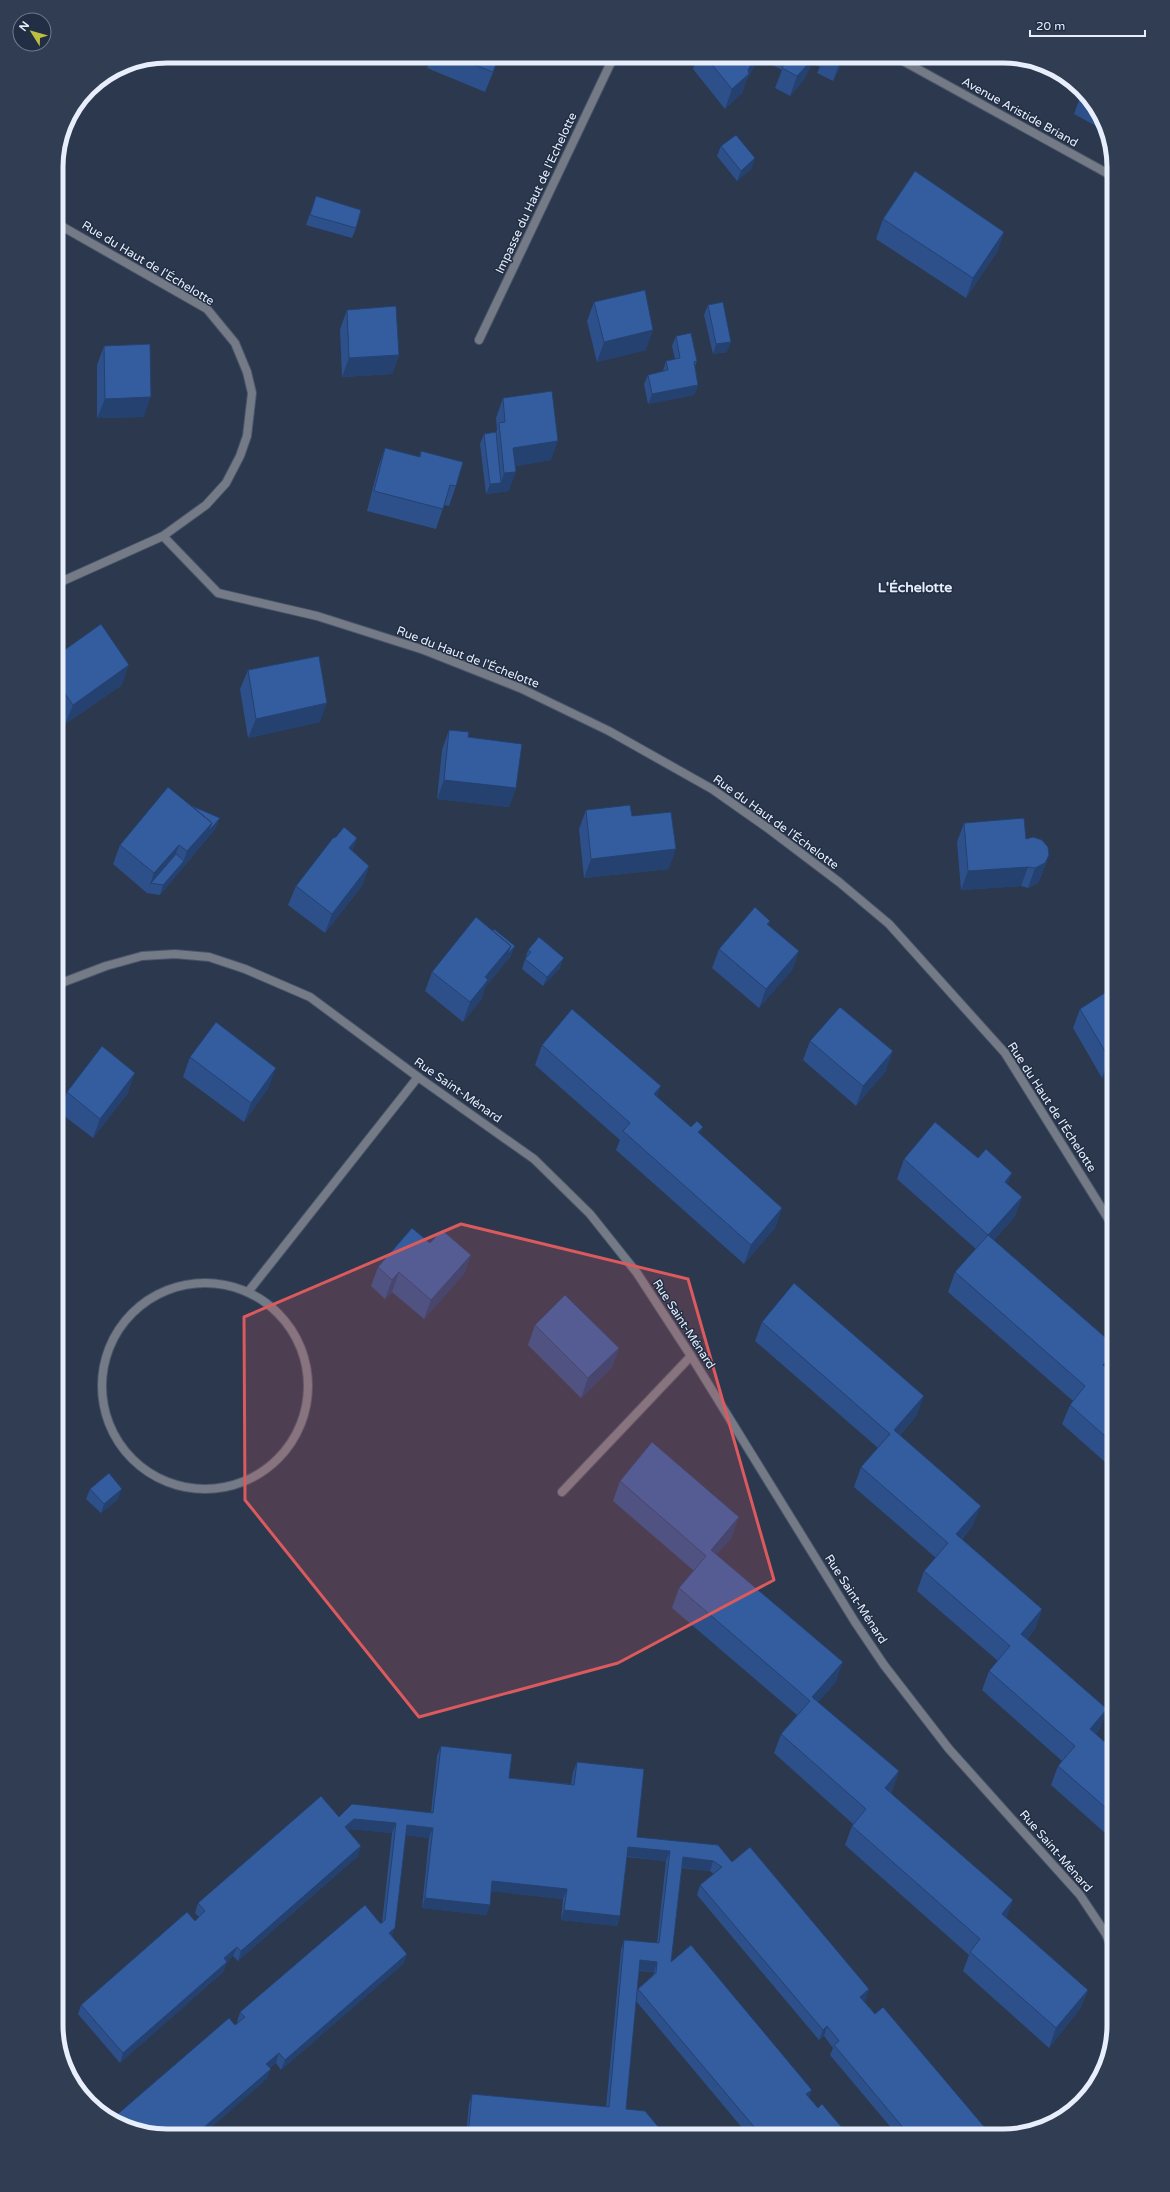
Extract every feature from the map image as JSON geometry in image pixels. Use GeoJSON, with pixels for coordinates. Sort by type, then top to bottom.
{"type":"FeatureCollection","features":[{"type":"Feature","properties":{"kind":"street","name":"Impasse du Haut de l'Echelotte"},"geometry":{"type":"LineString","coordinates":[[480,340],[611,63]]}},
{"type":"Feature","properties":{"kind":"street","name":"Avenue Aristide Briand"},"geometry":{"type":"LineString","coordinates":[[907,63],[1107,173]]}},
{"type":"Feature","properties":{"kind":"street","name":"Rue du Haut de l'Échelotte"},"geometry":{"type":"LineString","coordinates":[[63,227],[207,309],[235,342],[247,372],[252,393],[247,436],[226,483],[206,504],[163,536],[218,593],[317,616],[424,650],[520,688],[609,731],[705,786],[769,829],[839,882],[889,924],[1005,1053],[1107,1217]]}},
{"type":"Feature","properties":{"kind":"street"},"geometry":{"type":"LineString","coordinates":[[63,581],[163,536]]}},
{"type":"Feature","properties":{"kind":"street","name":"Rue Saint-Ménard"},"geometry":{"type":"LineString","coordinates":[[63,981],[106,966],[142,956],[175,954],[209,957],[245,969],[310,997],[418,1077],[534,1159],[590,1214],[637,1273],[692,1356],[851,1615],[884,1665],[949,1749],[1080,1895],[1107,1936]]}},
{"type":"Feature","properties":{"kind":"street"},"geometry":{"type":"LineString","coordinates":[[248,1292],[418,1077]]}},
{"type":"Feature","properties":{"kind":"street"},"geometry":{"type":"LineString","coordinates":[[217,1284],[248,1292],[278,1313],[299,1342],[308,1377],[305,1412],[293,1439],[290,1445],[264,1471],[232,1486],[196,1489],[161,1480],[134,1462],[114,1437],[103,1406],[102,1374],[111,1343],[129,1316],[154,1296],[185,1285],[217,1284]]}},
{"type":"Feature","properties":{"kind":"street"},"geometry":{"type":"LineString","coordinates":[[562,1492],[692,1356]]}},
{"type":"Feature","properties":{"kind":"highlighted area"},"geometry":{"type":"Polygon","coordinates":[[[461,1224],[688,1279],[774,1580],[618,1663],[419,1717],[245,1500],[244,1317],[461,1224]]]}},
{"type":"Feature","properties":{"kind":"building"},"geometry":{"type":"Polygon","coordinates":[[[470,63],[496,63],[493,72],[470,63]]]}},
{"type":"Feature","properties":{"kind":"building"},"geometry":{"type":"Polygon","coordinates":[[[711,63],[752,63],[748,70],[749,74],[732,89],[711,63]]]}},
{"type":"Feature","properties":{"kind":"building"},"geometry":{"type":"Polygon","coordinates":[[[784,63],[809,63],[797,76],[782,68],[784,63]]]}},
{"type":"Feature","properties":{"kind":"building"},"geometry":{"type":"Polygon","coordinates":[[[736,135],[755,158],[741,171],[721,146],[736,135]]]}},
{"type":"Feature","properties":{"kind":"building"},"geometry":{"type":"Polygon","coordinates":[[[915,171],[1004,232],[973,278],[883,219],[915,171]]]}},
{"type":"Feature","properties":{"kind":"building"},"geometry":{"type":"Polygon","coordinates":[[[316,196],[361,210],[356,228],[310,215],[316,196]]]}},
{"type":"Feature","properties":{"kind":"building"},"geometry":{"type":"Polygon","coordinates":[[[645,290],[653,330],[604,342],[594,302],[645,290]]]}},
{"type":"Feature","properties":{"kind":"building"},"geometry":{"type":"Polygon","coordinates":[[[723,302],[731,342],[716,344],[708,305],[723,302]]]}},
{"type":"Feature","properties":{"kind":"building"},"geometry":{"type":"Polygon","coordinates":[[[396,306],[399,355],[349,358],[347,310],[396,306]]]}},
{"type":"Feature","properties":{"kind":"building"},"geometry":{"type":"Polygon","coordinates":[[[691,333],[697,361],[694,362],[698,385],[652,394],[648,375],[668,370],[666,361],[680,358],[676,336],[691,333]]]}},
{"type":"Feature","properties":{"kind":"building"},"geometry":{"type":"Polygon","coordinates":[[[150,344],[151,397],[105,399],[104,346],[150,344]]]}},
{"type":"Feature","properties":{"kind":"building"},"geometry":{"type":"Polygon","coordinates":[[[552,391],[558,441],[513,448],[516,472],[504,473],[499,423],[505,422],[503,398],[552,391]]]}},
{"type":"Feature","properties":{"kind":"building"},"geometry":{"type":"Polygon","coordinates":[[[496,432],[501,483],[490,484],[484,434],[496,432]]]}},
{"type":"Feature","properties":{"kind":"building"},"geometry":{"type":"Polygon","coordinates":[[[385,448],[420,457],[421,451],[463,462],[456,486],[450,485],[443,509],[374,491],[385,448]]]}},
{"type":"Feature","properties":{"kind":"building"},"geometry":{"type":"Polygon","coordinates":[[[101,624],[129,665],[73,705],[63,691],[63,651],[101,624]]]}},
{"type":"Feature","properties":{"kind":"building"},"geometry":{"type":"Polygon","coordinates":[[[319,656],[327,703],[256,719],[248,670],[319,656]]]}},
{"type":"Feature","properties":{"kind":"building"},"geometry":{"type":"Polygon","coordinates":[[[449,730],[469,732],[468,737],[522,744],[516,788],[444,780],[449,730]]]}},
{"type":"Feature","properties":{"kind":"building"},"geometry":{"type":"Polygon","coordinates":[[[168,787],[212,823],[187,851],[179,845],[154,873],[120,845],[168,787]]]}},
{"type":"Feature","properties":{"kind":"building"},"geometry":{"type":"Polygon","coordinates":[[[630,805],[632,816],[671,812],[676,849],[591,859],[586,810],[630,805]]]}},
{"type":"Feature","properties":{"kind":"building"},"geometry":{"type":"Polygon","coordinates":[[[192,806],[220,818],[208,832],[212,823],[192,806]]]}},
{"type":"Feature","properties":{"kind":"building"},"geometry":{"type":"Polygon","coordinates":[[[1024,818],[1026,839],[1033,837],[1042,840],[1048,847],[1049,855],[1045,863],[1035,868],[1028,867],[968,871],[964,823],[1024,818]]]}},
{"type":"Feature","properties":{"kind":"building"},"geometry":{"type":"Polygon","coordinates":[[[344,827],[357,838],[349,848],[369,866],[332,914],[296,886],[333,838],[336,837],[344,827]]]}},
{"type":"Feature","properties":{"kind":"building"},"geometry":{"type":"Polygon","coordinates":[[[176,854],[184,861],[163,885],[151,883],[176,854]]]}},
{"type":"Feature","properties":{"kind":"building"},"geometry":{"type":"Polygon","coordinates":[[[755,907],[770,921],[767,924],[799,951],[766,989],[719,949],[755,907]]]}},
{"type":"Feature","properties":{"kind":"building"},"geometry":{"type":"Polygon","coordinates":[[[476,917],[511,946],[485,977],[488,980],[470,1002],[432,972],[476,917]]]}},
{"type":"Feature","properties":{"kind":"building"},"geometry":{"type":"Polygon","coordinates":[[[494,929],[515,946],[507,955],[511,946],[493,931],[494,929]]]}},
{"type":"Feature","properties":{"kind":"building"},"geometry":{"type":"Polygon","coordinates":[[[539,937],[564,958],[547,977],[525,959],[531,952],[528,950],[539,937]]]}},
{"type":"Feature","properties":{"kind":"building"},"geometry":{"type":"Polygon","coordinates":[[[1107,992],[1107,1055],[1080,1009],[1107,992]]]}},
{"type":"Feature","properties":{"kind":"building"},"geometry":{"type":"Polygon","coordinates":[[[840,1007],[893,1051],[863,1086],[810,1041],[840,1007]]]}},
{"type":"Feature","properties":{"kind":"building"},"geometry":{"type":"Polygon","coordinates":[[[572,1009],[661,1086],[654,1094],[691,1127],[697,1121],[703,1127],[698,1132],[782,1208],[751,1245],[623,1131],[630,1123],[542,1045],[572,1009]]]}},
{"type":"Feature","properties":{"kind":"building"},"geometry":{"type":"Polygon","coordinates":[[[216,1022],[276,1068],[251,1103],[190,1057],[216,1022]]]}},
{"type":"Feature","properties":{"kind":"building"},"geometry":{"type":"Polygon","coordinates":[[[102,1046],[135,1073],[100,1119],[67,1092],[102,1046]]]}},
{"type":"Feature","properties":{"kind":"building"},"geometry":{"type":"Polygon","coordinates":[[[935,1122],[978,1158],[986,1149],[1012,1173],[1005,1182],[1022,1197],[988,1235],[904,1159],[935,1122]]]}},
{"type":"Feature","properties":{"kind":"building"},"geometry":{"type":"Polygon","coordinates":[[[412,1228],[430,1243],[442,1230],[471,1255],[431,1300],[399,1272],[392,1280],[378,1267],[412,1228]]]}},
{"type":"Feature","properties":{"kind":"building"},"geometry":{"type":"Polygon","coordinates":[[[988,1235],[1107,1339],[1107,1360],[1103,1365],[1107,1369],[1107,1438],[1070,1405],[1085,1386],[955,1272],[988,1235]]]}},
{"type":"Feature","properties":{"kind":"building"},"geometry":{"type":"Polygon","coordinates":[[[794,1283],[924,1396],[894,1430],[981,1506],[956,1534],[1042,1609],[1021,1634],[1107,1709],[1090,1729],[1107,1744],[1107,1809],[1058,1766],[1075,1746],[989,1671],[1010,1646],[924,1571],[948,1543],[861,1467],[890,1434],[762,1322],[794,1283]]]}},
{"type":"Feature","properties":{"kind":"building"},"geometry":{"type":"Polygon","coordinates":[[[565,1295],[619,1348],[588,1378],[535,1325],[565,1295]]]}},
{"type":"Feature","properties":{"kind":"building"},"geometry":{"type":"Polygon","coordinates":[[[652,1442],[739,1517],[711,1550],[843,1662],[812,1697],[899,1771],[885,1788],[1013,1900],[1002,1914],[1088,1990],[1056,2028],[970,1952],[980,1939],[852,1826],[866,1809],[781,1734],[810,1701],[679,1588],[706,1556],[620,1481],[652,1442]]]}},
{"type":"Feature","properties":{"kind":"building"},"geometry":{"type":"Polygon","coordinates":[[[109,1473],[122,1489],[104,1504],[90,1489],[109,1473]]]}},
{"type":"Feature","properties":{"kind":"building"},"geometry":{"type":"Polygon","coordinates":[[[441,1746],[512,1754],[509,1778],[574,1785],[577,1762],[644,1769],[637,1837],[718,1845],[732,1862],[750,1847],[869,1989],[860,1997],[875,2014],[883,2007],[986,2129],[904,2129],[834,2045],[839,2041],[827,2026],[823,2030],[700,1885],[722,1867],[713,1861],[683,1857],[671,1962],[691,1945],[812,2090],[806,2094],[818,2108],[822,2104],[843,2129],[756,2129],[638,1989],[656,1973],[657,1962],[640,1960],[626,2109],[645,2111],[660,2129],[469,2129],[472,2094],[609,2107],[624,1940],[659,1943],[670,1851],[628,1847],[620,1916],[564,1910],[567,1889],[492,1881],[490,1905],[425,1898],[433,1828],[407,1825],[395,1928],[389,1933],[407,1954],[285,2060],[279,2053],[266,2064],[271,2069],[202,2129],[161,2129],[147,2127],[127,2121],[116,2116],[229,2018],[235,2025],[245,2017],[240,2012],[365,1905],[380,1923],[385,1920],[396,1823],[354,1819],[345,1827],[361,1846],[241,1951],[237,1947],[224,1958],[227,1962],[123,2053],[81,2005],[187,1912],[195,1921],[205,1911],[198,1903],[321,1796],[339,1817],[352,1804],[433,1813],[441,1746]]]}},
{"type":"Feature","properties":{"kind":"district","name":"L'Échelotte"},"geometry":{"type":"Point","coordinates":[915,587]}}]}
